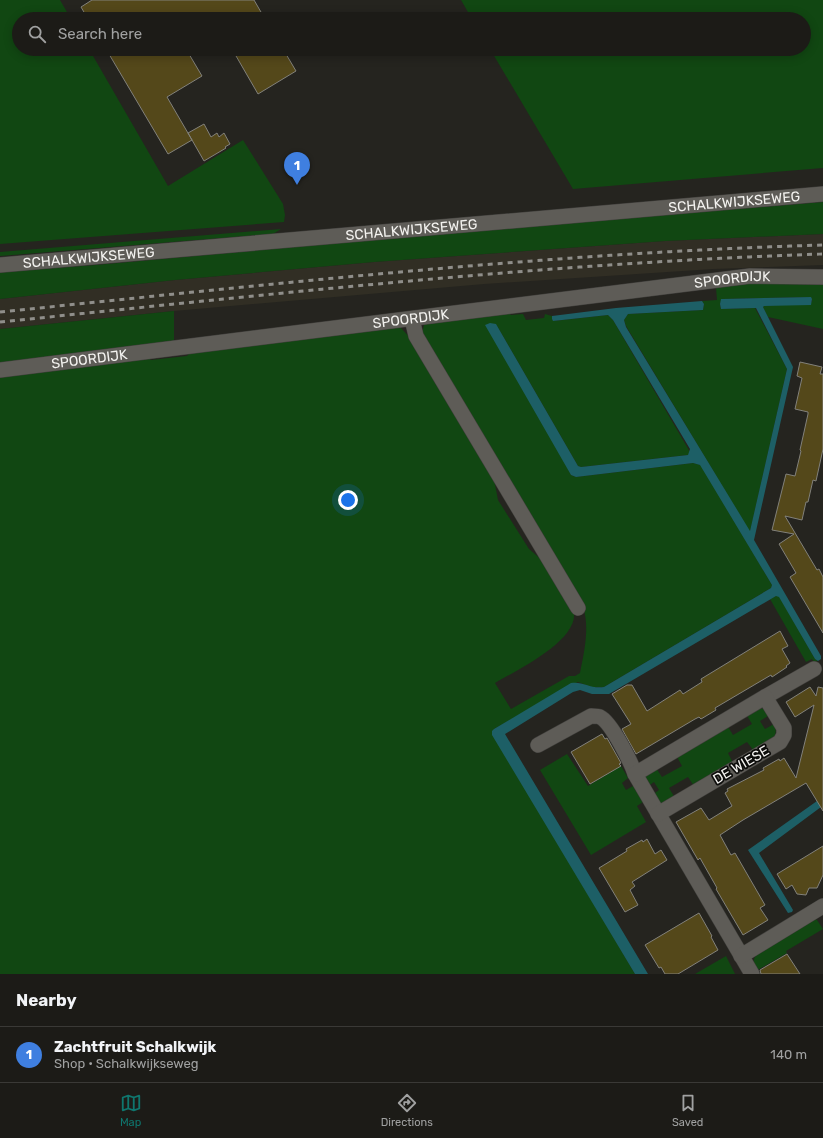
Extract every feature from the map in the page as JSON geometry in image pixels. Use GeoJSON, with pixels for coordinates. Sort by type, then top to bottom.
{"type":"FeatureCollection","features":[{"type":"Feature","properties":{"kind":"street","name":"SCHALKWIJKSEWEG"},"geometry":{"type":"LineString","coordinates":[[0,265],[823,194]]}},
{"type":"Feature","properties":{"kind":"street","name":"SPOORDIJK"},"geometry":{"type":"LineString","coordinates":[[0,370],[750,276],[823,277]]}},
{"type":"Feature","properties":{"kind":"street"},"geometry":{"type":"LineString","coordinates":[[412,319],[416,336],[578,608]]}},
{"type":"Feature","properties":{"kind":"street"},"geometry":{"type":"LineString","coordinates":[[635,774],[814,669]]}},
{"type":"Feature","properties":{"kind":"street","name":"DE WIESE"},"geometry":{"type":"LineString","coordinates":[[658,814],[780,742],[784,735],[784,728],[765,697]]}},
{"type":"Feature","properties":{"kind":"street"},"geometry":{"type":"LineString","coordinates":[[538,745],[591,716],[599,717],[607,722],[632,764],[635,774],[658,814],[752,974]]}},
{"type":"Feature","properties":{"kind":"street"},"geometry":{"type":"LineString","coordinates":[[741,956],[823,906]]}},
{"type":"Feature","properties":{"kind":"shaded area"},"geometry":{"type":"Polygon","coordinates":[[[823,234],[823,265],[713,269],[484,284],[174,311],[0,329],[0,299],[175,280],[374,262],[665,241],[823,234]]]}},
{"type":"Feature","properties":{"kind":"green space"},"geometry":{"type":"Polygon","coordinates":[[[0,0],[60,0],[67,12],[12,12],[12,56],[93,56],[168,186],[243,140],[283,204],[285,215],[284,222],[0,244],[0,0]]]}},
{"type":"Feature","properties":{"kind":"green space"},"geometry":{"type":"Polygon","coordinates":[[[461,0],[823,0],[823,168],[573,189],[494,56],[811,56],[811,12],[468,12],[461,0]]]}},
{"type":"Feature","properties":{"kind":"green space"},"geometry":{"type":"Polygon","coordinates":[[[823,202],[823,234],[665,241],[374,262],[175,280],[0,299],[0,272],[96,265],[523,226],[823,202]]]}},
{"type":"Feature","properties":{"kind":"green space"},"geometry":{"type":"Polygon","coordinates":[[[281,229],[273,234],[0,256],[0,252],[281,229]]]}},
{"type":"Feature","properties":{"kind":"green space"},"geometry":{"type":"Polygon","coordinates":[[[823,282],[823,329],[768,317],[763,307],[812,302],[810,297],[722,299],[720,304],[721,309],[755,308],[787,369],[750,532],[626,326],[624,320],[628,314],[703,310],[704,304],[702,301],[717,300],[716,288],[720,285],[823,282]]]}},
{"type":"Feature","properties":{"kind":"green space"},"geometry":{"type":"Polygon","coordinates":[[[174,311],[174,344],[0,366],[0,329],[174,311]]]}},
{"type":"Feature","properties":{"kind":"green space"},"geometry":{"type":"Polygon","coordinates":[[[506,311],[511,315],[523,314],[526,320],[544,318],[545,314],[552,316],[554,321],[608,315],[613,320],[690,452],[688,455],[581,467],[578,466],[496,324],[571,475],[576,477],[693,463],[701,465],[772,585],[771,588],[604,687],[591,687],[578,682],[494,729],[568,860],[635,974],[0,974],[0,374],[146,356],[151,360],[187,356],[192,350],[391,325],[401,328],[413,341],[493,474],[498,500],[529,549],[543,561],[574,612],[573,623],[557,644],[544,654],[495,683],[511,709],[569,676],[575,676],[580,673],[586,640],[585,615],[583,607],[422,333],[425,321],[506,311]]]}},
{"type":"Feature","properties":{"kind":"green space"},"geometry":{"type":"Polygon","coordinates":[[[779,596],[815,659],[818,661],[814,662],[812,659],[806,662],[770,599],[779,596]]]}},
{"type":"Feature","properties":{"kind":"green space"},"geometry":{"type":"Polygon","coordinates":[[[761,708],[765,710],[768,716],[760,721],[765,729],[774,724],[776,729],[774,738],[771,741],[754,751],[747,742],[728,753],[733,763],[694,786],[688,777],[669,788],[675,798],[667,802],[660,803],[655,799],[652,795],[659,790],[654,782],[647,787],[646,777],[648,773],[656,768],[662,777],[682,766],[676,755],[727,725],[733,735],[752,724],[746,714],[761,708]]]}},
{"type":"Feature","properties":{"kind":"green space"},"geometry":{"type":"Polygon","coordinates":[[[567,754],[588,786],[621,766],[628,778],[622,783],[626,790],[633,786],[643,802],[637,806],[646,822],[591,855],[540,770],[567,754]]]}},
{"type":"Feature","properties":{"kind":"green space"},"geometry":{"type":"Polygon","coordinates":[[[815,919],[823,929],[786,951],[787,953],[756,971],[754,966],[754,958],[757,954],[815,919]]]}},
{"type":"Feature","properties":{"kind":"green space"},"geometry":{"type":"Polygon","coordinates":[[[726,956],[735,974],[695,974],[726,956]]]}},
{"type":"Feature","properties":{"kind":"water"},"geometry":{"type":"Polygon","coordinates":[[[811,297],[811,305],[763,307],[793,367],[754,540],[821,656],[821,659],[818,661],[815,659],[779,597],[776,596],[609,694],[592,694],[580,690],[573,692],[505,734],[648,974],[635,974],[492,735],[492,731],[571,683],[604,687],[771,588],[772,585],[700,465],[693,463],[576,477],[571,475],[485,325],[490,323],[496,324],[578,466],[581,467],[688,455],[690,449],[613,320],[608,315],[553,321],[552,316],[616,308],[702,301],[704,304],[703,310],[628,314],[624,320],[626,327],[750,531],[787,369],[756,308],[721,309],[721,299],[811,297]]]}},
{"type":"Feature","properties":{"kind":"water"},"geometry":{"type":"Polygon","coordinates":[[[817,801],[821,807],[759,853],[793,910],[792,912],[788,913],[748,850],[817,801]]]}},
{"type":"Feature","properties":{"kind":"building"},"geometry":{"type":"Polygon","coordinates":[[[92,0],[254,0],[261,12],[84,12],[81,7],[92,0]]]}},
{"type":"Feature","properties":{"kind":"building"},"geometry":{"type":"Polygon","coordinates":[[[110,56],[190,56],[202,76],[167,97],[192,140],[168,154],[110,56]]]}},
{"type":"Feature","properties":{"kind":"building"},"geometry":{"type":"Polygon","coordinates":[[[236,56],[287,56],[296,71],[258,94],[236,56]]]}},
{"type":"Feature","properties":{"kind":"building"},"geometry":{"type":"Polygon","coordinates":[[[204,124],[211,137],[217,133],[219,137],[224,133],[230,144],[204,161],[188,133],[204,124]]]}},
{"type":"Feature","properties":{"kind":"building"},"geometry":{"type":"Polygon","coordinates":[[[800,362],[822,367],[820,374],[823,374],[823,449],[816,481],[813,480],[802,520],[785,516],[817,570],[819,569],[823,577],[823,633],[790,577],[796,573],[779,544],[794,534],[772,530],[786,474],[795,476],[808,414],[808,412],[795,409],[802,378],[797,376],[800,362]]]}},
{"type":"Feature","properties":{"kind":"building"},"geometry":{"type":"Polygon","coordinates":[[[780,631],[788,646],[782,649],[790,663],[786,666],[787,667],[772,677],[771,675],[715,708],[716,710],[701,719],[699,717],[695,719],[636,754],[622,729],[631,724],[612,694],[627,685],[632,685],[647,711],[680,690],[683,694],[702,682],[701,679],[780,631]]]}},
{"type":"Feature","properties":{"kind":"building"},"geometry":{"type":"Polygon","coordinates":[[[810,687],[816,696],[818,687],[823,688],[823,811],[806,783],[720,835],[731,855],[735,853],[765,905],[760,908],[768,920],[743,935],[700,858],[698,860],[676,822],[701,808],[709,820],[732,806],[725,793],[728,791],[727,789],[764,770],[763,768],[779,759],[780,761],[784,758],[796,778],[814,705],[795,717],[786,702],[810,687]]]}},
{"type":"Feature","properties":{"kind":"building"},"geometry":{"type":"Polygon","coordinates":[[[602,734],[605,739],[607,738],[621,763],[619,764],[621,766],[590,784],[571,752],[602,734]]]}},
{"type":"Feature","properties":{"kind":"building"},"geometry":{"type":"Polygon","coordinates":[[[647,839],[655,854],[661,850],[667,860],[632,882],[635,886],[630,890],[638,905],[625,912],[599,868],[627,851],[626,849],[642,840],[643,842],[647,839]]]}},
{"type":"Feature","properties":{"kind":"building"},"geometry":{"type":"Polygon","coordinates":[[[823,846],[823,875],[817,888],[809,888],[806,895],[797,894],[792,885],[786,889],[777,874],[823,846]]]}},
{"type":"Feature","properties":{"kind":"building"},"geometry":{"type":"Polygon","coordinates":[[[699,913],[718,950],[678,974],[665,974],[661,967],[659,968],[645,945],[699,913]]]}},
{"type":"Feature","properties":{"kind":"building"},"geometry":{"type":"Polygon","coordinates":[[[787,954],[800,974],[761,974],[760,970],[787,954]]]}},
{"type":"Feature","properties":{"kind":"railway"},"geometry":{"type":"LineString","coordinates":[[0,312],[514,262],[720,249],[823,245]]}},
{"type":"Feature","properties":{"kind":"railway"},"geometry":{"type":"LineString","coordinates":[[0,322],[514,272],[617,264],[823,254]]}},
{"type":"Feature","properties":{"kind":"place","name":"Zachtfruit Schalkwijk"},"geometry":{"type":"Point","coordinates":[297,185]}}]}
